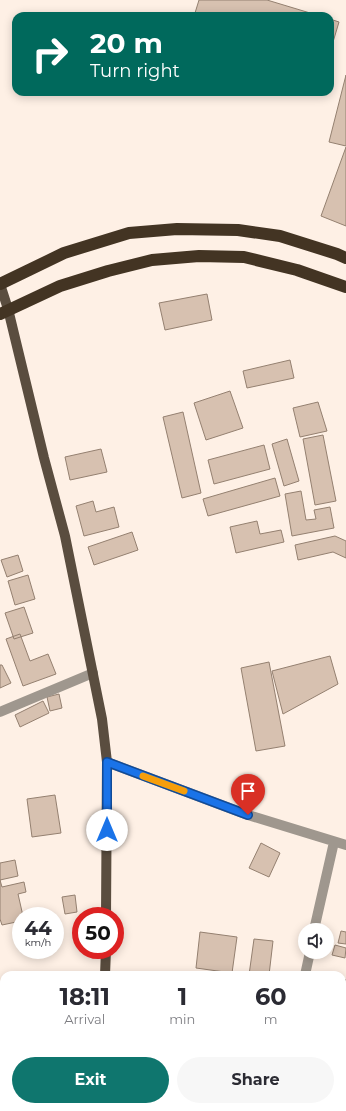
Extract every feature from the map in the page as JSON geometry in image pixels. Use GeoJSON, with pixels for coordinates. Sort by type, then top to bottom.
{"type":"FeatureCollection","features":[{"type":"Feature","properties":{"kind":"highway"},"geometry":{"type":"LineString","coordinates":[[0,284],[64,252],[129,233],[177,229],[238,230],[280,236],[346,258]]}},
{"type":"Feature","properties":{"kind":"highway"},"geometry":{"type":"LineString","coordinates":[[4,311],[60,286],[108,271],[152,260],[199,256],[244,257],[297,270],[346,286]]}},
{"type":"Feature","properties":{"kind":"main road"},"geometry":{"type":"LineString","coordinates":[[0,284],[4,311],[65,536],[102,719],[107,762],[106,907]]}},
{"type":"Feature","properties":{"kind":"main road"},"geometry":{"type":"LineString","coordinates":[[105,971],[106,959]]}},
{"type":"Feature","properties":{"kind":"street"},"geometry":{"type":"LineString","coordinates":[[0,712],[94,674]]}},
{"type":"Feature","properties":{"kind":"street"},"geometry":{"type":"LineString","coordinates":[[107,762],[248,815],[346,845]]}},
{"type":"Feature","properties":{"kind":"street"},"geometry":{"type":"LineString","coordinates":[[316,923],[334,842]]}},
{"type":"Feature","properties":{"kind":"street"},"geometry":{"type":"LineString","coordinates":[[306,971],[308,959]]}},
{"type":"Feature","properties":{"kind":"building"},"geometry":{"type":"Polygon","coordinates":[[[199,0],[267,0],[307,12],[195,12],[199,0]]]}},
{"type":"Feature","properties":{"kind":"building"},"geometry":{"type":"Polygon","coordinates":[[[334,20],[339,22],[334,39],[334,20]]]}},
{"type":"Feature","properties":{"kind":"building"},"geometry":{"type":"Polygon","coordinates":[[[346,75],[346,146],[329,142],[346,75]]]}},
{"type":"Feature","properties":{"kind":"building"},"geometry":{"type":"Polygon","coordinates":[[[346,147],[346,226],[321,216],[346,147]]]}},
{"type":"Feature","properties":{"kind":"building"},"geometry":{"type":"Polygon","coordinates":[[[207,294],[212,320],[165,330],[159,303],[207,294]]]}},
{"type":"Feature","properties":{"kind":"building"},"geometry":{"type":"Polygon","coordinates":[[[290,360],[294,378],[247,388],[243,371],[290,360]]]}},
{"type":"Feature","properties":{"kind":"building"},"geometry":{"type":"Polygon","coordinates":[[[230,391],[243,428],[206,440],[194,403],[230,391]]]}},
{"type":"Feature","properties":{"kind":"building"},"geometry":{"type":"Polygon","coordinates":[[[318,402],[327,431],[300,437],[293,408],[318,402]]]}},
{"type":"Feature","properties":{"kind":"building"},"geometry":{"type":"Polygon","coordinates":[[[183,412],[201,493],[182,498],[163,417],[183,412]]]}},
{"type":"Feature","properties":{"kind":"building"},"geometry":{"type":"Polygon","coordinates":[[[323,435],[336,501],[315,505],[303,439],[323,435]]]}},
{"type":"Feature","properties":{"kind":"building"},"geometry":{"type":"Polygon","coordinates":[[[287,439],[299,481],[284,486],[272,444],[287,439]]]}},
{"type":"Feature","properties":{"kind":"building"},"geometry":{"type":"Polygon","coordinates":[[[264,445],[270,469],[214,484],[208,460],[264,445]]]}},
{"type":"Feature","properties":{"kind":"building"},"geometry":{"type":"Polygon","coordinates":[[[101,449],[107,472],[70,480],[65,457],[101,449]]]}},
{"type":"Feature","properties":{"kind":"building"},"geometry":{"type":"Polygon","coordinates":[[[275,478],[280,496],[208,516],[203,499],[275,478]]]}},
{"type":"Feature","properties":{"kind":"building"},"geometry":{"type":"Polygon","coordinates":[[[301,491],[306,520],[316,519],[314,510],[330,507],[334,528],[292,536],[285,494],[301,491]]]}},
{"type":"Feature","properties":{"kind":"building"},"geometry":{"type":"Polygon","coordinates":[[[93,501],[96,512],[114,507],[119,527],[84,536],[76,506],[93,501]]]}},
{"type":"Feature","properties":{"kind":"building"},"geometry":{"type":"Polygon","coordinates":[[[257,521],[260,534],[281,530],[284,542],[236,553],[230,527],[257,521]]]}},
{"type":"Feature","properties":{"kind":"building"},"geometry":{"type":"Polygon","coordinates":[[[132,532],[138,550],[94,565],[88,547],[132,532]]]}},
{"type":"Feature","properties":{"kind":"building"},"geometry":{"type":"Polygon","coordinates":[[[335,536],[346,541],[346,558],[333,552],[298,560],[295,545],[335,536]]]}},
{"type":"Feature","properties":{"kind":"building"},"geometry":{"type":"Polygon","coordinates":[[[18,555],[23,571],[7,577],[1,560],[18,555]]]}},
{"type":"Feature","properties":{"kind":"building"},"geometry":{"type":"Polygon","coordinates":[[[28,575],[35,599],[15,605],[8,581],[28,575]]]}},
{"type":"Feature","properties":{"kind":"building"},"geometry":{"type":"Polygon","coordinates":[[[24,607],[33,633],[14,639],[5,613],[24,607]]]}},
{"type":"Feature","properties":{"kind":"building"},"geometry":{"type":"Polygon","coordinates":[[[20,634],[30,661],[48,654],[56,674],[23,686],[6,639],[20,634]]]}},
{"type":"Feature","properties":{"kind":"building"},"geometry":{"type":"Polygon","coordinates":[[[330,656],[338,684],[283,714],[272,671],[330,656]]]}},
{"type":"Feature","properties":{"kind":"building"},"geometry":{"type":"Polygon","coordinates":[[[269,662],[285,746],[256,751],[241,668],[269,662]]]}},
{"type":"Feature","properties":{"kind":"building"},"geometry":{"type":"Polygon","coordinates":[[[0,665],[2,665],[11,683],[0,688],[0,665]]]}},
{"type":"Feature","properties":{"kind":"building"},"geometry":{"type":"Polygon","coordinates":[[[59,694],[62,708],[50,711],[47,697],[59,694]]]}},
{"type":"Feature","properties":{"kind":"building"},"geometry":{"type":"Polygon","coordinates":[[[43,701],[49,713],[20,727],[15,715],[43,701]]]}},
{"type":"Feature","properties":{"kind":"building"},"geometry":{"type":"Polygon","coordinates":[[[55,795],[61,833],[32,837],[27,799],[55,795]]]}},
{"type":"Feature","properties":{"kind":"building"},"geometry":{"type":"Polygon","coordinates":[[[261,843],[280,853],[269,877],[249,868],[261,843]]]}},
{"type":"Feature","properties":{"kind":"building"},"geometry":{"type":"Polygon","coordinates":[[[15,860],[18,876],[0,880],[0,863],[15,860]]]}},
{"type":"Feature","properties":{"kind":"building"},"geometry":{"type":"Polygon","coordinates":[[[0,880],[2,887],[24,882],[26,892],[18,894],[21,907],[12,907],[12,923],[2,925],[0,919],[0,880]]]}},
{"type":"Feature","properties":{"kind":"building"},"geometry":{"type":"Polygon","coordinates":[[[75,895],[76,907],[72,907],[72,913],[65,914],[62,897],[75,895]]]}},
{"type":"Feature","properties":{"kind":"building"},"geometry":{"type":"Polygon","coordinates":[[[341,931],[346,932],[346,944],[338,943],[341,931]]]}},
{"type":"Feature","properties":{"kind":"building"},"geometry":{"type":"Polygon","coordinates":[[[200,932],[237,937],[232,971],[218,971],[196,968],[200,932]]]}},
{"type":"Feature","properties":{"kind":"building"},"geometry":{"type":"Polygon","coordinates":[[[254,939],[273,941],[269,971],[250,971],[254,939]]]}},
{"type":"Feature","properties":{"kind":"building"},"geometry":{"type":"Polygon","coordinates":[[[335,945],[346,948],[345,958],[334,955],[335,945]]]}},
{"type":"Feature","properties":{"kind":"slow traffic"},"geometry":{"type":"LineString","coordinates":[[143,776],[184,791]]}},
{"type":"Feature","properties":{"kind":"route"},"geometry":{"type":"LineString","coordinates":[[107,830],[107,762],[248,815]]}}]}
